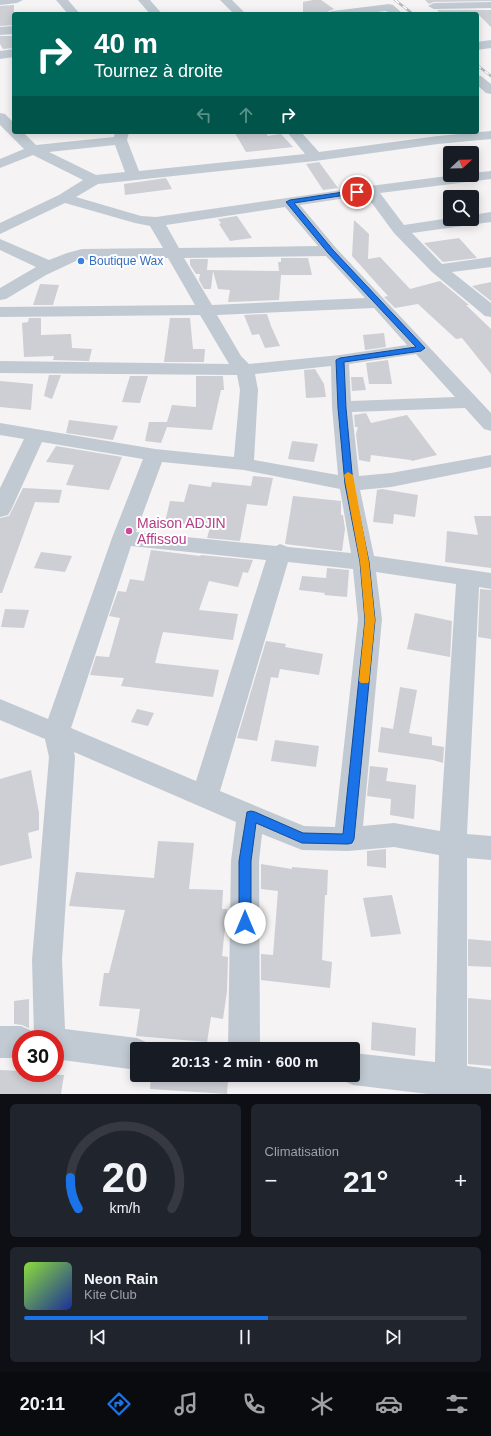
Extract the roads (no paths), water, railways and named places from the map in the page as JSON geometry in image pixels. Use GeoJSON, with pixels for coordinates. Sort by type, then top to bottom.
{"type":"FeatureCollection","features":[{"type":"Feature","properties":{"kind":"street"},"geometry":{"type":"LineString","coordinates":[[0,2],[17,0]]}},
{"type":"Feature","properties":{"kind":"street"},"geometry":{"type":"LineString","coordinates":[[62,0],[72,12]]}},
{"type":"Feature","properties":{"kind":"street"},"geometry":{"type":"LineString","coordinates":[[144,0],[154,12]]}},
{"type":"Feature","properties":{"kind":"street"},"geometry":{"type":"LineString","coordinates":[[226,0],[238,12]]}},
{"type":"Feature","properties":{"kind":"street"},"geometry":{"type":"LineString","coordinates":[[434,6],[491,5]]}},
{"type":"Feature","properties":{"kind":"street"},"geometry":{"type":"LineString","coordinates":[[349,12],[389,7],[395,12]]}},
{"type":"Feature","properties":{"kind":"street"},"geometry":{"type":"LineString","coordinates":[[0,31],[12,30]]}},
{"type":"Feature","properties":{"kind":"street"},"geometry":{"type":"LineString","coordinates":[[479,46],[491,44]]}},
{"type":"Feature","properties":{"kind":"street"},"geometry":{"type":"LineString","coordinates":[[0,54],[12,53]]}},
{"type":"Feature","properties":{"kind":"street"},"geometry":{"type":"LineString","coordinates":[[479,81],[491,90]]}},
{"type":"Feature","properties":{"kind":"street"},"geometry":{"type":"LineString","coordinates":[[479,98],[491,96]]}},
{"type":"Feature","properties":{"kind":"street"},"geometry":{"type":"LineString","coordinates":[[0,112],[12,111]]}},
{"type":"Feature","properties":{"kind":"street"},"geometry":{"type":"LineString","coordinates":[[0,117],[12,128]]}},
{"type":"Feature","properties":{"kind":"street"},"geometry":{"type":"LineString","coordinates":[[18,134],[33,150],[94,180]]}},
{"type":"Feature","properties":{"kind":"street"},"geometry":{"type":"LineString","coordinates":[[296,134],[315,157]]}},
{"type":"Feature","properties":{"kind":"street"},"geometry":{"type":"LineString","coordinates":[[0,229],[64,198],[94,180],[315,157],[438,140],[491,135]]}},
{"type":"Feature","properties":{"kind":"street"},"geometry":{"type":"LineString","coordinates":[[0,164],[33,150],[121,136],[134,176]]}},
{"type":"Feature","properties":{"kind":"street"},"geometry":{"type":"LineString","coordinates":[[64,198],[140,220],[156,222],[370,190],[491,175]]}},
{"type":"Feature","properties":{"kind":"street"},"geometry":{"type":"LineString","coordinates":[[370,190],[400,230],[438,269],[491,312]]}},
{"type":"Feature","properties":{"kind":"street"},"geometry":{"type":"LineString","coordinates":[[290,202],[330,251],[491,425]]}},
{"type":"Feature","properties":{"kind":"street"},"geometry":{"type":"LineString","coordinates":[[400,230],[491,217]]}},
{"type":"Feature","properties":{"kind":"street"},"geometry":{"type":"LineString","coordinates":[[156,222],[172,253],[234,359],[245,370],[249,390],[244,464]]}},
{"type":"Feature","properties":{"kind":"street"},"geometry":{"type":"LineString","coordinates":[[0,244],[50,267]]}},
{"type":"Feature","properties":{"kind":"street"},"geometry":{"type":"LineString","coordinates":[[0,295],[73,255],[330,251]]}},
{"type":"Feature","properties":{"kind":"street"},"geometry":{"type":"LineString","coordinates":[[438,269],[491,262]]}},
{"type":"Feature","properties":{"kind":"street"},"geometry":{"type":"LineString","coordinates":[[0,312],[206,310],[378,303]]}},
{"type":"Feature","properties":{"kind":"street"},"geometry":{"type":"LineString","coordinates":[[0,367],[245,370],[340,360],[421,348]]}},
{"type":"Feature","properties":{"kind":"street"},"geometry":{"type":"LineString","coordinates":[[340,360],[342,408],[349,484],[364,562],[370,620],[348,839]]}},
{"type":"Feature","properties":{"kind":"street"},"geometry":{"type":"LineString","coordinates":[[342,408],[470,402]]}},
{"type":"Feature","properties":{"kind":"street"},"geometry":{"type":"LineString","coordinates":[[0,429],[155,455],[244,464],[349,484],[391,480],[491,461]]}},
{"type":"Feature","properties":{"kind":"street"},"geometry":{"type":"LineString","coordinates":[[0,510],[36,434]]}},
{"type":"Feature","properties":{"kind":"street"},"geometry":{"type":"LineString","coordinates":[[50,1030],[47,960],[62,757],[56,732],[123,538],[155,455]]}},
{"type":"Feature","properties":{"kind":"street"},"geometry":{"type":"LineString","coordinates":[[123,538],[280,552],[364,562],[479,579],[454,845],[451,1081]]}},
{"type":"Feature","properties":{"kind":"street"},"geometry":{"type":"LineString","coordinates":[[205,796],[280,552]]}},
{"type":"Feature","properties":{"kind":"street"},"geometry":{"type":"LineString","coordinates":[[0,709],[302,838],[348,839],[394,835],[454,845],[491,848]]}},
{"type":"Feature","properties":{"kind":"street"},"geometry":{"type":"LineString","coordinates":[[244,1042],[245,861],[251,815]]}},
{"type":"Feature","properties":{"kind":"street"},"geometry":{"type":"LineString","coordinates":[[0,1042],[12,1042]]}},
{"type":"Feature","properties":{"kind":"street"},"geometry":{"type":"LineString","coordinates":[[64,1044],[130,1053]]}},
{"type":"Feature","properties":{"kind":"street"},"geometry":{"type":"LineString","coordinates":[[360,1070],[491,1085]]}},
{"type":"Feature","properties":{"kind":"railway"},"geometry":{"type":"LineString","coordinates":[[395,0],[410,12]]}},
{"type":"Feature","properties":{"kind":"railway"},"geometry":{"type":"LineString","coordinates":[[479,67],[491,76]]}},
{"type":"Feature","properties":{"kind":"place","name":"Boutique Wax"},"geometry":{"type":"Point","coordinates":[81,261]}},
{"type":"Feature","properties":{"kind":"place","name":"Maison ADJIN Affissou"},"geometry":{"type":"Point","coordinates":[129,531]}}]}
